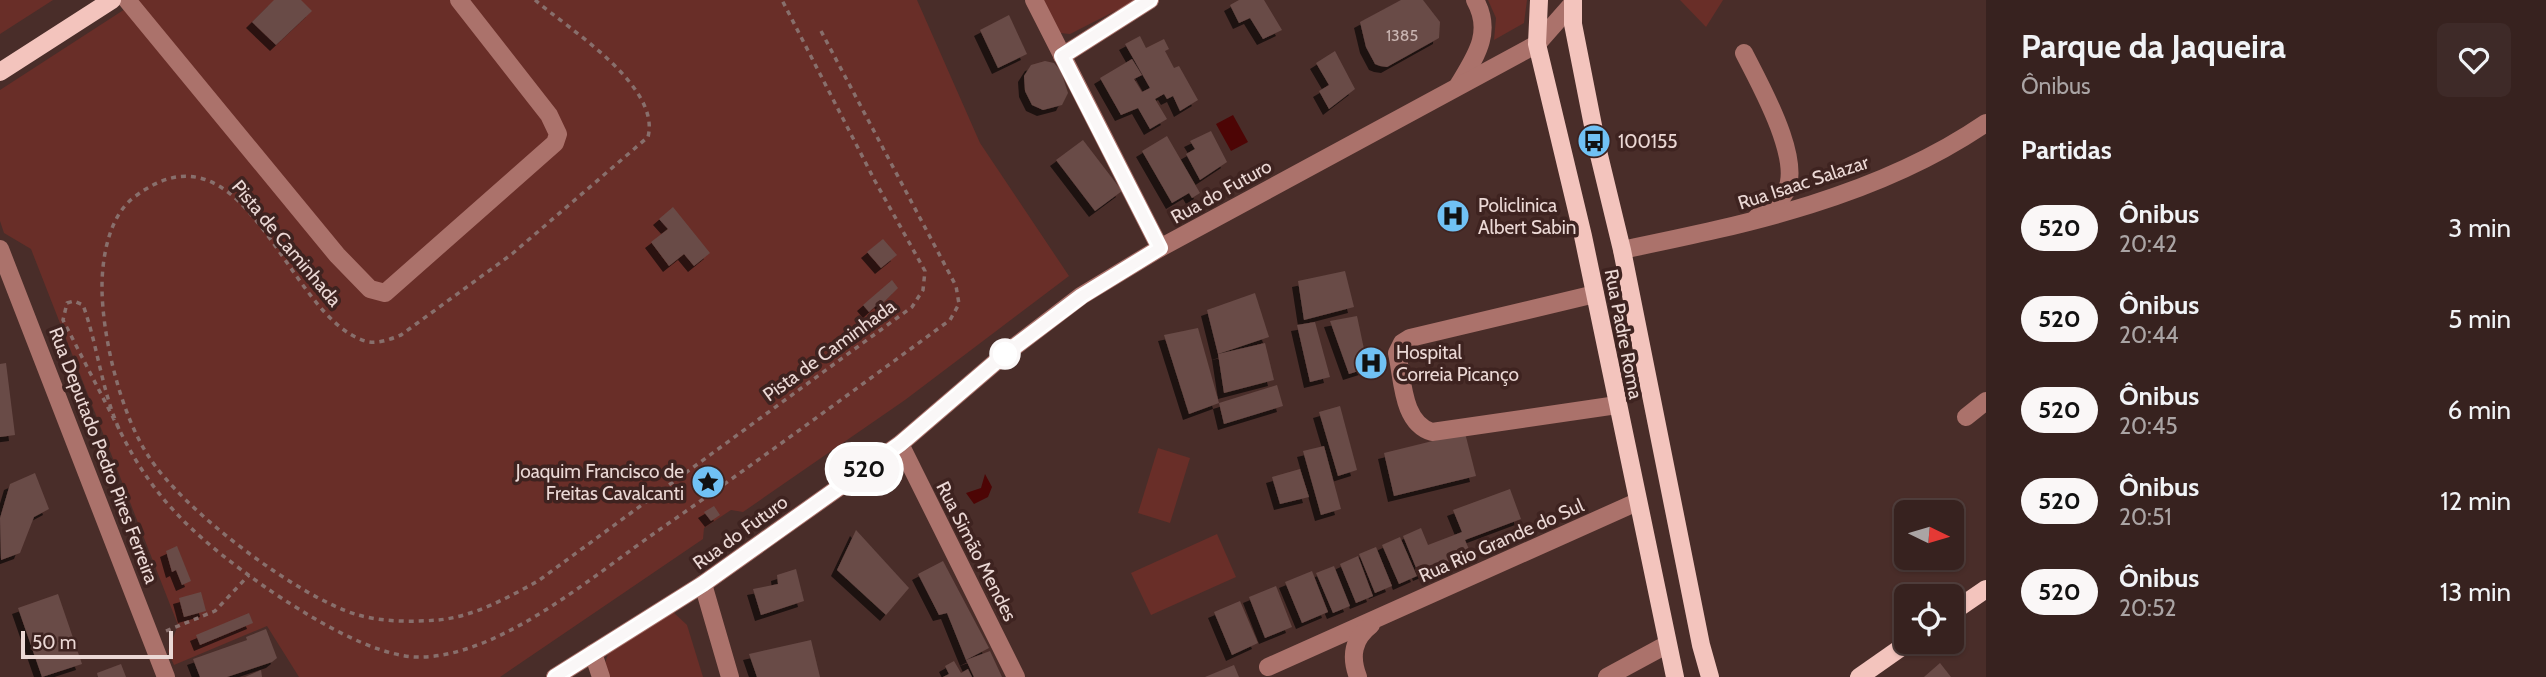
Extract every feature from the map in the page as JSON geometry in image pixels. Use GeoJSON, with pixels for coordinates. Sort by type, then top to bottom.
{"type":"FeatureCollection","features":[{"type":"Feature","properties":{"kind":"main road"},"geometry":{"type":"LineString","coordinates":[[0,72],[112,0]]}},
{"type":"Feature","properties":{"kind":"main road","name":"Rua Padre Roma"},"geometry":{"type":"LineString","coordinates":[[1539,0],[1537,44],[1595,294],[1666,645],[1675,677]]}},
{"type":"Feature","properties":{"kind":"main road","name":"Rua Padre Roma"},"geometry":{"type":"LineString","coordinates":[[1573,1],[1573,24],[1598,151],[1622,250],[1701,645],[1710,677]]}},
{"type":"Feature","properties":{"kind":"main road"},"geometry":{"type":"LineString","coordinates":[[1964,604],[1986,589]]}},
{"type":"Feature","properties":{"kind":"main road"},"geometry":{"type":"LineString","coordinates":[[1858,677],[1894,652]]}},
{"type":"Feature","properties":{"kind":"street"},"geometry":{"type":"LineString","coordinates":[[127,0],[337,256],[370,289],[385,293],[513,182],[555,143],[558,134],[549,115],[460,0]]}},
{"type":"Feature","properties":{"kind":"street"},"geometry":{"type":"LineString","coordinates":[[1034,0],[1160,248]]}},
{"type":"Feature","properties":{"kind":"street"},"geometry":{"type":"LineString","coordinates":[[1062,56],[1150,0]]}},
{"type":"Feature","properties":{"kind":"street"},"geometry":{"type":"LineString","coordinates":[[1459,84],[1482,45],[1484,22],[1475,0]]}},
{"type":"Feature","properties":{"kind":"street","name":"Rua do Futuro"},"geometry":{"type":"LineString","coordinates":[[555,677],[703,584],[900,444],[1005,354],[1070,304],[1160,248],[1537,44],[1573,1]]}},
{"type":"Feature","properties":{"kind":"street"},"geometry":{"type":"LineString","coordinates":[[1744,53],[1781,134],[1790,174],[1784,195],[1746,225]]}},
{"type":"Feature","properties":{"kind":"street","name":"Rua Isaac Salazar"},"geometry":{"type":"LineString","coordinates":[[1622,250],[1746,225],[1865,186],[1952,147],[1986,123]]}},
{"type":"Feature","properties":{"kind":"street","name":"Rua Deputado Pedro Pires Ferreira"},"geometry":{"type":"LineString","coordinates":[[0,249],[166,677]]}},
{"type":"Feature","properties":{"kind":"street"},"geometry":{"type":"LineString","coordinates":[[1595,294],[1410,338],[1402,343],[1397,353],[1411,418],[1418,428],[1432,432],[1617,405]]}},
{"type":"Feature","properties":{"kind":"street"},"geometry":{"type":"LineString","coordinates":[[1966,417],[1986,401]]}},
{"type":"Feature","properties":{"kind":"street","name":"Rua Simão Mendes"},"geometry":{"type":"LineString","coordinates":[[900,444],[1017,677]]}},
{"type":"Feature","properties":{"kind":"street","name":"Rua Rio Grande do Sul"},"geometry":{"type":"LineString","coordinates":[[1268,667],[1637,502]]}},
{"type":"Feature","properties":{"kind":"street"},"geometry":{"type":"LineString","coordinates":[[703,584],[730,677]]}},
{"type":"Feature","properties":{"kind":"street","name":"Rua Rio Grande do Sul"},"geometry":{"type":"LineString","coordinates":[[1359,677],[1353,659],[1354,647],[1361,634],[1383,616]]}},
{"type":"Feature","properties":{"kind":"street"},"geometry":{"type":"LineString","coordinates":[[1607,677],[1666,645]]}},
{"type":"Feature","properties":{"kind":"street"},"geometry":{"type":"LineString","coordinates":[[593,653],[601,677]]}},
{"type":"Feature","properties":{"kind":"path","name":"Pista de Caminhada"},"geometry":{"type":"LineString","coordinates":[[535,0],[619,68],[647,105],[652,123],[648,137],[512,254],[401,335],[384,341],[365,342],[335,322],[233,194],[209,180],[192,177],[165,181],[136,195],[116,221],[107,243],[102,273],[103,319],[131,424],[149,457],[182,494],[267,565],[315,596],[358,615],[394,620],[442,620],[494,603],[538,581],[912,307],[923,290],[925,271],[875,181],[782,0]]}},
{"type":"Feature","properties":{"kind":"path"},"geometry":{"type":"LineString","coordinates":[[119,429],[83,305],[74,301],[67,303],[63,320],[119,429],[137,462],[187,528],[249,575],[323,622],[383,650],[407,657],[425,657],[474,647],[530,620],[710,495],[950,320],[959,304],[956,286],[821,31]]}},
{"type":"Feature","properties":{"kind":"path"},"geometry":{"type":"LineString","coordinates":[[151,637],[215,611],[249,575]]}},
{"type":"Feature","properties":{"kind":"shaded area"},"geometry":{"type":"Polygon","coordinates":[[[0,0],[53,0],[0,34],[0,0]]]}},
{"type":"Feature","properties":{"kind":"shaded area"},"geometry":{"type":"Polygon","coordinates":[[[139,0],[917,0],[980,143],[1069,276],[905,400],[743,512],[731,510],[704,528],[703,539],[500,677],[299,677],[267,626],[174,665],[168,651],[178,625],[31,249],[4,233],[0,221],[0,90],[139,0]]]}},
{"type":"Feature","properties":{"kind":"shaded area"},"geometry":{"type":"Polygon","coordinates":[[[1040,0],[1137,0],[1070,34],[1060,33],[1040,0]]]}},
{"type":"Feature","properties":{"kind":"shaded area"},"geometry":{"type":"Polygon","coordinates":[[[1488,0],[1527,0],[1524,23],[1494,40],[1496,18],[1488,0]]]}},
{"type":"Feature","properties":{"kind":"shaded area"},"geometry":{"type":"Polygon","coordinates":[[[1680,0],[1723,0],[1706,27],[1680,0]]]}},
{"type":"Feature","properties":{"kind":"shaded area"},"geometry":{"type":"Polygon","coordinates":[[[1233,115],[1248,142],[1231,151],[1216,124],[1233,115]]]}},
{"type":"Feature","properties":{"kind":"shaded area"},"geometry":{"type":"Polygon","coordinates":[[[1158,448],[1190,458],[1170,523],[1138,513],[1158,448]]]}},
{"type":"Feature","properties":{"kind":"shaded area"},"geometry":{"type":"Polygon","coordinates":[[[985,474],[992,487],[988,497],[974,504],[966,493],[981,488],[985,474]]]}},
{"type":"Feature","properties":{"kind":"shaded area"},"geometry":{"type":"Polygon","coordinates":[[[1217,534],[1236,577],[1151,615],[1131,573],[1217,534]]]}},
{"type":"Feature","properties":{"kind":"shaded area"},"geometry":{"type":"Polygon","coordinates":[[[673,612],[687,625],[703,677],[608,677],[605,663],[608,654],[673,612]]]}},
{"type":"Feature","properties":{"kind":"building"},"geometry":{"type":"Polygon","coordinates":[[[274,0],[301,0],[312,11],[276,45],[252,22],[274,0]]]}},
{"type":"Feature","properties":{"kind":"building"},"geometry":{"type":"Polygon","coordinates":[[[1239,0],[1264,0],[1282,30],[1263,39],[1250,18],[1239,23],[1230,5],[1239,0]]]}},
{"type":"Feature","properties":{"kind":"building"},"geometry":{"type":"Polygon","coordinates":[[[1401,0],[1423,0],[1440,22],[1439,38],[1387,67],[1380,66],[1375,64],[1366,47],[1360,22],[1401,0]]]}},
{"type":"Feature","properties":{"kind":"building"},"geometry":{"type":"Polygon","coordinates":[[[1009,15],[1027,54],[998,68],[980,30],[1009,15]]]}},
{"type":"Feature","properties":{"kind":"building"},"geometry":{"type":"Polygon","coordinates":[[[1140,36],[1146,48],[1164,39],[1169,49],[1165,51],[1174,68],[1179,66],[1198,100],[1180,111],[1173,96],[1167,99],[1164,94],[1155,99],[1167,119],[1150,129],[1138,108],[1121,115],[1100,78],[1132,59],[1142,75],[1134,79],[1142,92],[1150,88],[1125,44],[1140,36]]]}},
{"type":"Feature","properties":{"kind":"building"},"geometry":{"type":"Polygon","coordinates":[[[1335,51],[1355,89],[1329,109],[1319,91],[1329,85],[1316,63],[1335,51]]]}},
{"type":"Feature","properties":{"kind":"building"},"geometry":{"type":"Polygon","coordinates":[[[1045,61],[1054,63],[1061,71],[1068,93],[1062,105],[1043,110],[1032,105],[1025,91],[1024,76],[1031,65],[1045,61]]]}},
{"type":"Feature","properties":{"kind":"building"},"geometry":{"type":"Polygon","coordinates":[[[1211,131],[1227,162],[1200,180],[1186,154],[1195,149],[1190,141],[1211,131]]]}},
{"type":"Feature","properties":{"kind":"building"},"geometry":{"type":"Polygon","coordinates":[[[1167,136],[1200,193],[1192,198],[1189,193],[1172,203],[1142,151],[1167,136]]]}},
{"type":"Feature","properties":{"kind":"building"},"geometry":{"type":"Polygon","coordinates":[[[1083,140],[1122,191],[1095,211],[1056,160],[1083,140]]]}},
{"type":"Feature","properties":{"kind":"building"},"geometry":{"type":"Polygon","coordinates":[[[673,207],[710,253],[694,266],[684,254],[669,266],[651,242],[668,229],[659,219],[673,207]]]}},
{"type":"Feature","properties":{"kind":"building"},"geometry":{"type":"Polygon","coordinates":[[[883,239],[897,255],[881,268],[867,252],[883,239]]]}},
{"type":"Feature","properties":{"kind":"building"},"geometry":{"type":"Polygon","coordinates":[[[1345,271],[1354,307],[1304,320],[1298,281],[1345,271]]]}},
{"type":"Feature","properties":{"kind":"building"},"geometry":{"type":"Polygon","coordinates":[[[892,280],[898,288],[882,304],[880,302],[869,312],[863,305],[892,280]]]}},
{"type":"Feature","properties":{"kind":"building"},"geometry":{"type":"Polygon","coordinates":[[[1255,293],[1269,337],[1218,354],[1207,310],[1255,293]]]}},
{"type":"Feature","properties":{"kind":"building"},"geometry":{"type":"Polygon","coordinates":[[[1357,316],[1368,368],[1349,374],[1330,321],[1357,316]]]}},
{"type":"Feature","properties":{"kind":"building"},"geometry":{"type":"Polygon","coordinates":[[[1315,322],[1330,377],[1310,382],[1297,325],[1315,322]]]}},
{"type":"Feature","properties":{"kind":"building"},"geometry":{"type":"Polygon","coordinates":[[[1198,328],[1219,403],[1189,414],[1164,335],[1198,328]]]}},
{"type":"Feature","properties":{"kind":"building"},"geometry":{"type":"Polygon","coordinates":[[[1265,343],[1274,380],[1224,393],[1218,354],[1265,343]]]}},
{"type":"Feature","properties":{"kind":"building"},"geometry":{"type":"Polygon","coordinates":[[[6,363],[15,435],[0,437],[0,364],[6,363]]]}},
{"type":"Feature","properties":{"kind":"building"},"geometry":{"type":"Polygon","coordinates":[[[1277,385],[1283,406],[1224,424],[1219,403],[1277,385]]]}},
{"type":"Feature","properties":{"kind":"building"},"geometry":{"type":"Polygon","coordinates":[[[1340,406],[1357,470],[1338,476],[1319,412],[1340,406]]]}},
{"type":"Feature","properties":{"kind":"building"},"geometry":{"type":"Polygon","coordinates":[[[1465,433],[1476,476],[1394,496],[1384,453],[1465,433]]]}},
{"type":"Feature","properties":{"kind":"building"},"geometry":{"type":"Polygon","coordinates":[[[1324,446],[1341,509],[1321,515],[1303,451],[1324,446]]]}},
{"type":"Feature","properties":{"kind":"building"},"geometry":{"type":"Polygon","coordinates":[[[1300,469],[1309,497],[1280,504],[1272,477],[1300,469]]]}},
{"type":"Feature","properties":{"kind":"building"},"geometry":{"type":"Polygon","coordinates":[[[35,473],[49,509],[34,517],[20,553],[1,560],[0,518],[10,484],[35,473]]]}},
{"type":"Feature","properties":{"kind":"building"},"geometry":{"type":"Polygon","coordinates":[[[1510,489],[1521,519],[1465,540],[1471,554],[1419,575],[1403,536],[1421,528],[1428,545],[1462,532],[1453,510],[1510,489]]]}},
{"type":"Feature","properties":{"kind":"building"},"geometry":{"type":"Polygon","coordinates":[[[714,506],[720,515],[711,521],[704,512],[714,506]]]}},
{"type":"Feature","properties":{"kind":"building"},"geometry":{"type":"Polygon","coordinates":[[[856,530],[909,588],[886,615],[837,570],[856,530]]]}},
{"type":"Feature","properties":{"kind":"building"},"geometry":{"type":"Polygon","coordinates":[[[1400,537],[1417,576],[1399,584],[1382,545],[1400,537]]]}},
{"type":"Feature","properties":{"kind":"building"},"geometry":{"type":"Polygon","coordinates":[[[177,546],[191,581],[182,585],[176,570],[172,572],[166,551],[177,546]]]}},
{"type":"Feature","properties":{"kind":"building"},"geometry":{"type":"Polygon","coordinates":[[[1376,547],[1392,586],[1375,593],[1359,554],[1376,547]]]}},
{"type":"Feature","properties":{"kind":"building"},"geometry":{"type":"Polygon","coordinates":[[[1358,556],[1373,596],[1356,603],[1340,564],[1358,556]]]}},
{"type":"Feature","properties":{"kind":"building"},"geometry":{"type":"Polygon","coordinates":[[[943,561],[989,648],[966,660],[947,613],[939,615],[918,574],[943,561]]]}},
{"type":"Feature","properties":{"kind":"building"},"geometry":{"type":"Polygon","coordinates":[[[1334,566],[1350,606],[1333,613],[1316,573],[1334,566]]]}},
{"type":"Feature","properties":{"kind":"building"},"geometry":{"type":"Polygon","coordinates":[[[796,569],[804,601],[761,615],[753,589],[778,584],[777,575],[796,569]]]}},
{"type":"Feature","properties":{"kind":"building"},"geometry":{"type":"Polygon","coordinates":[[[1312,571],[1328,612],[1302,623],[1285,582],[1312,571]]]}},
{"type":"Feature","properties":{"kind":"building"},"geometry":{"type":"Polygon","coordinates":[[[1276,586],[1292,627],[1265,638],[1249,597],[1276,586]]]}},
{"type":"Feature","properties":{"kind":"building"},"geometry":{"type":"Polygon","coordinates":[[[201,592],[206,611],[184,617],[179,598],[201,592]]]}},
{"type":"Feature","properties":{"kind":"building"},"geometry":{"type":"Polygon","coordinates":[[[58,594],[82,664],[42,677],[18,608],[58,594]]]}},
{"type":"Feature","properties":{"kind":"building"},"geometry":{"type":"Polygon","coordinates":[[[1240,601],[1258,643],[1232,655],[1214,612],[1240,601]]]}},
{"type":"Feature","properties":{"kind":"building"},"geometry":{"type":"Polygon","coordinates":[[[249,613],[253,623],[200,645],[196,635],[249,613]]]}},
{"type":"Feature","properties":{"kind":"building"},"geometry":{"type":"Polygon","coordinates":[[[266,629],[277,658],[272,662],[227,677],[200,677],[193,659],[247,640],[246,637],[266,629]]]}},
{"type":"Feature","properties":{"kind":"building"},"geometry":{"type":"Polygon","coordinates":[[[811,640],[820,677],[757,677],[749,654],[811,640]]]}},
{"type":"Feature","properties":{"kind":"building"},"geometry":{"type":"Polygon","coordinates":[[[990,651],[1002,677],[974,677],[966,660],[990,651]]]}},
{"type":"Feature","properties":{"kind":"building"},"geometry":{"type":"Polygon","coordinates":[[[954,661],[961,673],[968,669],[972,677],[943,677],[949,674],[945,666],[954,661]]]}},
{"type":"Feature","properties":{"kind":"building"},"geometry":{"type":"Polygon","coordinates":[[[1940,663],[1951,677],[1924,677],[1940,663]]]}},
{"type":"Feature","properties":{"kind":"building"},"geometry":{"type":"Polygon","coordinates":[[[121,664],[126,677],[98,677],[97,673],[121,664]]]}},
{"type":"Feature","properties":{"kind":"building"},"geometry":{"type":"Polygon","coordinates":[[[1234,665],[1239,677],[1205,677],[1234,665]]]}},
{"type":"Feature","properties":{"kind":"building"},"geometry":{"type":"Polygon","coordinates":[[[261,670],[262,677],[245,677],[261,670]]]}},
{"type":"Feature","properties":{"kind":"bus line","name":"520"},"geometry":{"type":"LineString","coordinates":[[555,677],[703,584],[900,444],[1005,354],[1082,296],[1160,248],[1062,56],[1150,0]]}},
{"type":"Feature","properties":{"kind":"place","name":"100155"},"geometry":{"type":"Point","coordinates":[1594,141]}},
{"type":"Feature","properties":{"kind":"place","name":"Policlinica Albert Sabin"},"geometry":{"type":"Point","coordinates":[1453,216]}},
{"type":"Feature","properties":{"kind":"place","name":"Hospital Correia Picanço"},"geometry":{"type":"Point","coordinates":[1371,363]}},
{"type":"Feature","properties":{"kind":"place","name":"Joaquim Francisco de Freitas Cavalcanti"},"geometry":{"type":"Point","coordinates":[708,482]}}]}
